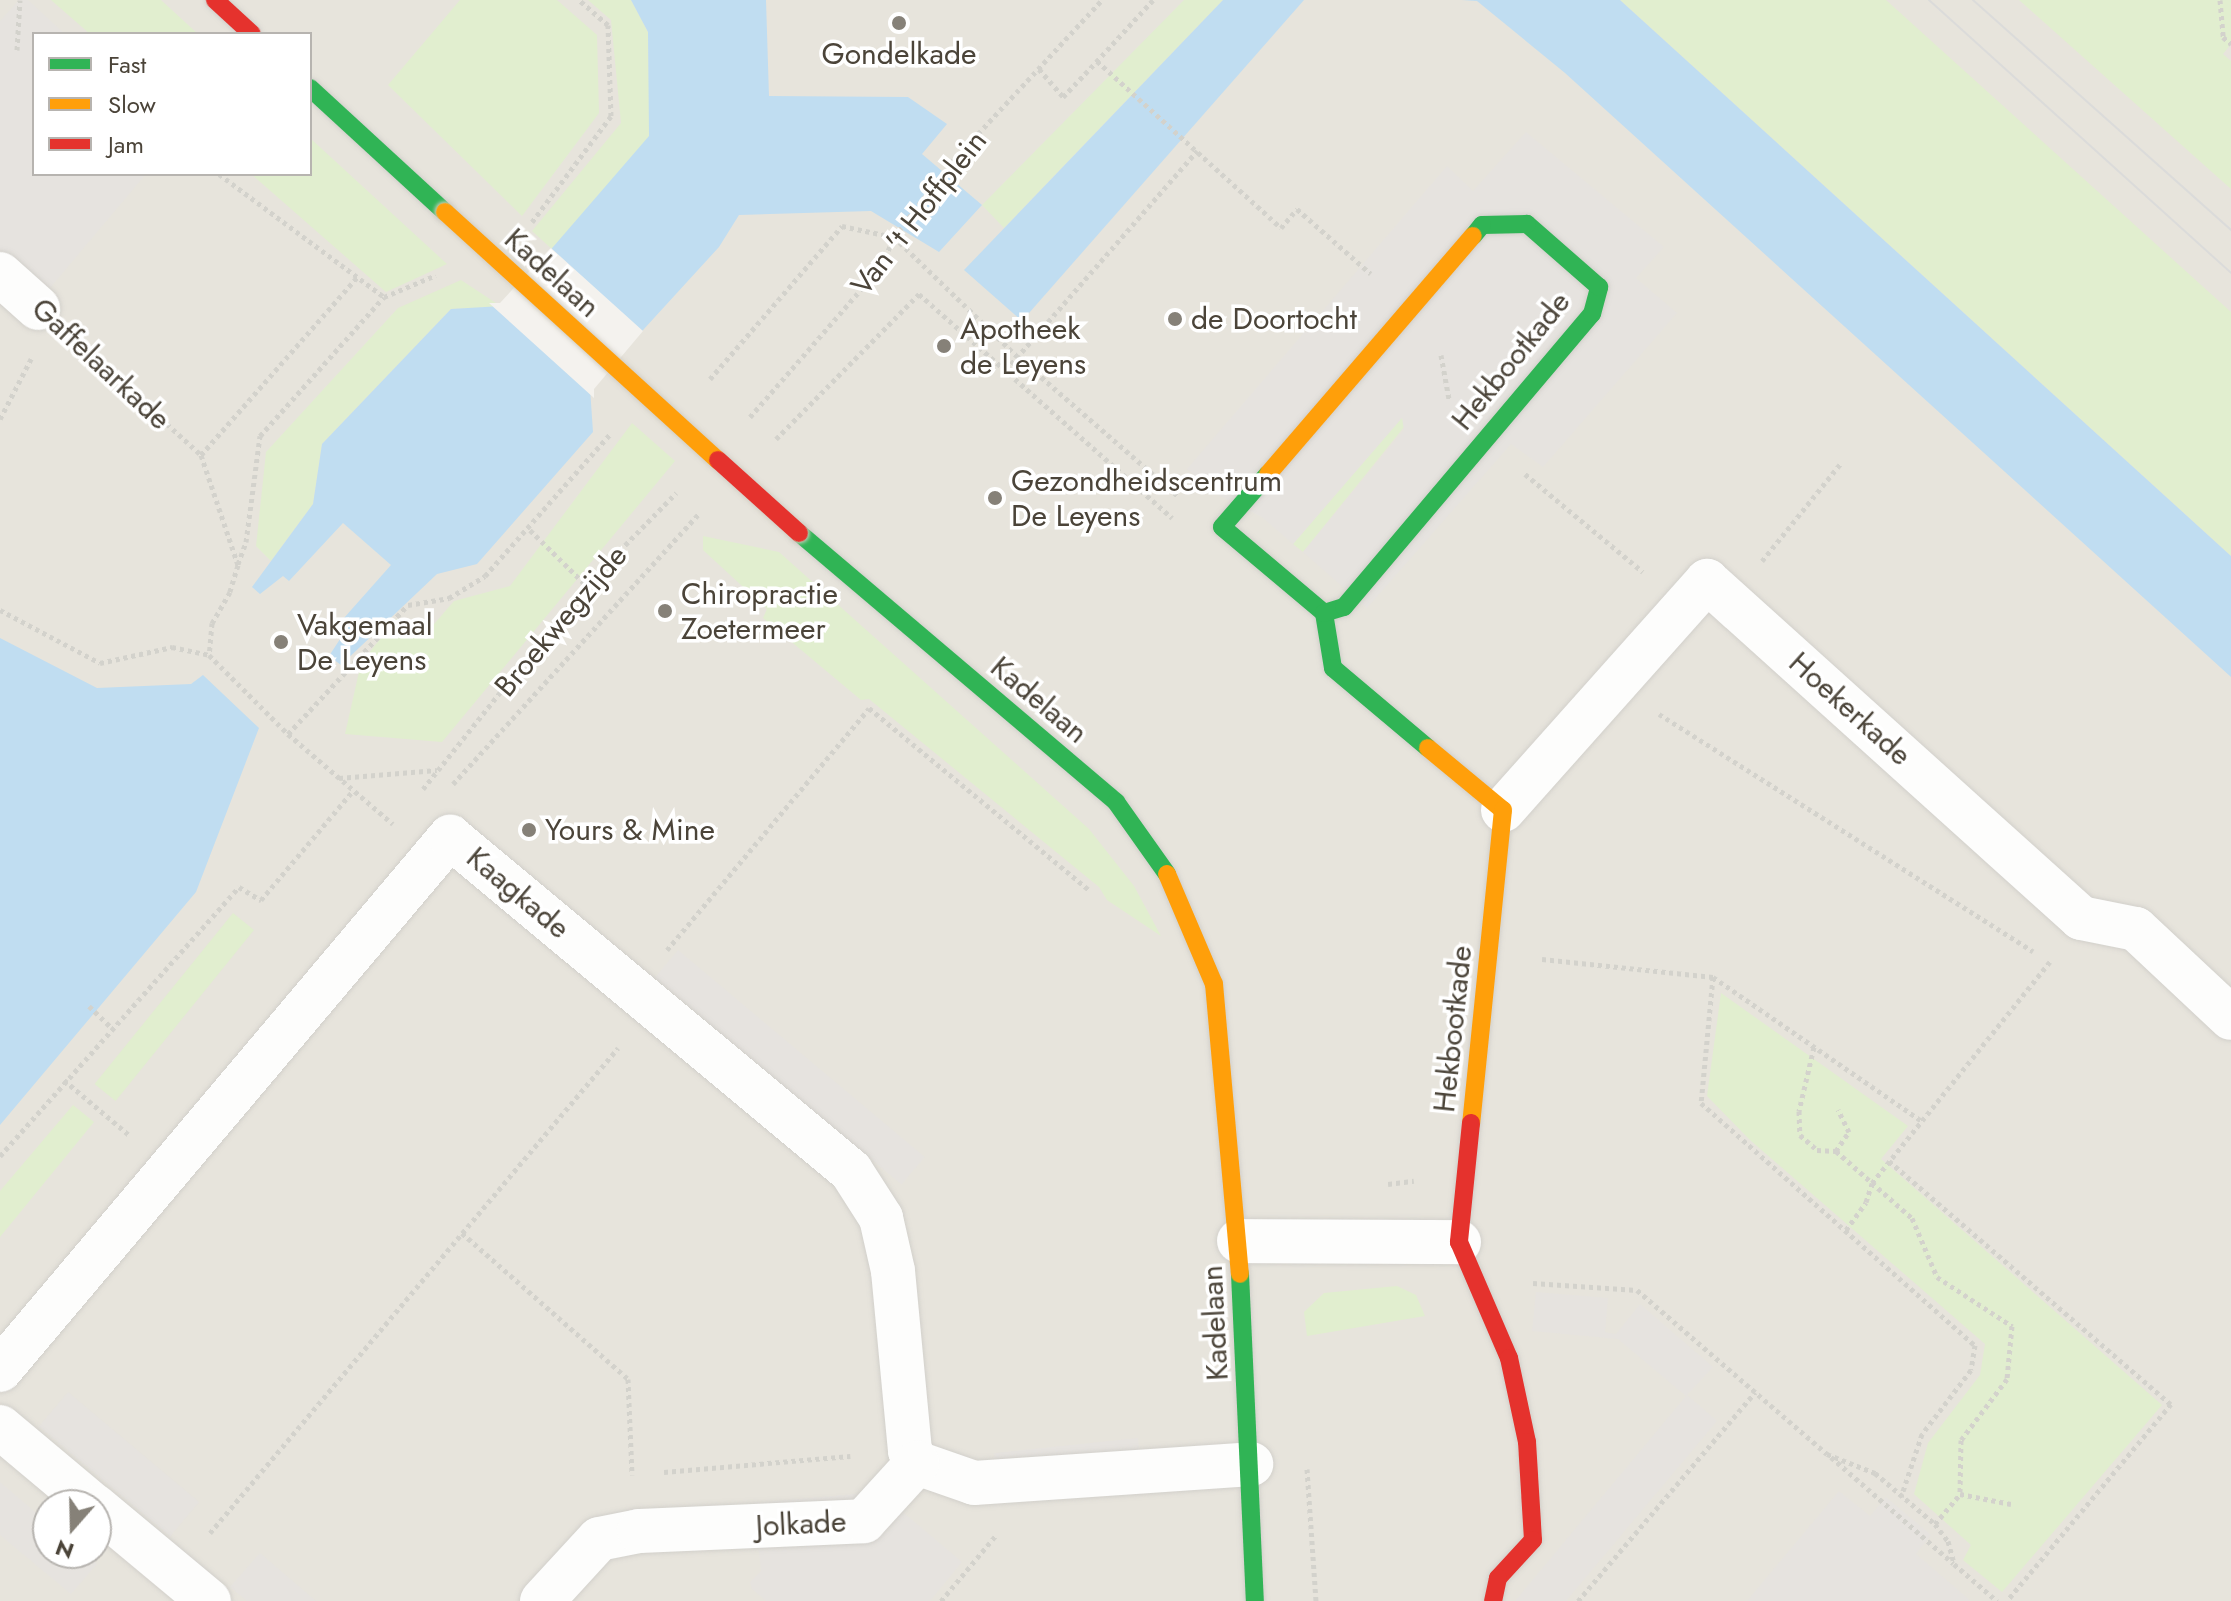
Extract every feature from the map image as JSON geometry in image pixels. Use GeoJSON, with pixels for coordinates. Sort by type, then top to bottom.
{"type":"FeatureCollection","features":[{"type":"Feature","properties":{"kind":"street"},"geometry":{"type":"LineString","coordinates":[[215,0],[250,32]]}},
{"type":"Feature","properties":{"kind":"street","name":"Kadelaan"},"geometry":{"type":"LineString","coordinates":[[312,90],[799,533],[1116,802],[1174,883],[1214,984],[1239,1241],[1255,1601]]}},
{"type":"Feature","properties":{"kind":"street","name":"Hekbootkade"},"geometry":{"type":"LineString","coordinates":[[1222,527],[1408,306],[1482,225],[1527,224],[1599,287],[1592,314],[1344,607],[1324,613]]}},
{"type":"Feature","properties":{"kind":"street","name":"Gaffelaarkade"},"geometry":{"type":"LineString","coordinates":[[0,274],[45,313]]}},
{"type":"Feature","properties":{"kind":"street"},"geometry":{"type":"LineString","coordinates":[[1222,527],[1324,613],[1333,668],[1503,810]]}},
{"type":"Feature","properties":{"kind":"street","name":"Hoekerkade"},"geometry":{"type":"LineString","coordinates":[[1503,810],[1611,684],[1707,581],[2081,918]]}},
{"type":"Feature","properties":{"kind":"street","name":"Hekbootkade"},"geometry":{"type":"LineString","coordinates":[[1459,1242],[1503,810]]}},
{"type":"Feature","properties":{"kind":"street","name":"Kaagkade"},"geometry":{"type":"LineString","coordinates":[[0,1370],[450,837],[851,1171],[881,1218],[893,1271],[910,1451],[917,1463]]}},
{"type":"Feature","properties":{"kind":"street"},"geometry":{"type":"LineString","coordinates":[[2081,918],[2136,929],[2231,1018]]}},
{"type":"Feature","properties":{"kind":"street"},"geometry":{"type":"LineString","coordinates":[[1239,1241],[1459,1242],[1509,1358],[1527,1442],[1533,1540],[1498,1578],[1493,1601]]}},
{"type":"Feature","properties":{"kind":"street"},"geometry":{"type":"LineString","coordinates":[[0,1427],[75,1489]]}},
{"type":"Feature","properties":{"kind":"street"},"geometry":{"type":"LineString","coordinates":[[917,1463],[974,1483],[1041,1482],[1251,1464]]}},
{"type":"Feature","properties":{"kind":"street","name":"Jolkade"},"geometry":{"type":"LineString","coordinates":[[542,1601],[599,1539],[639,1531],[864,1521],[917,1463]]}},
{"type":"Feature","properties":{"kind":"street"},"geometry":{"type":"LineString","coordinates":[[112,1520],[209,1601]]}},
{"type":"Feature","properties":{"kind":"path"},"geometry":{"type":"LineString","coordinates":[[17,50],[20,0]]}},
{"type":"Feature","properties":{"kind":"path","name":"Van 't Hoffplein"},"geometry":{"type":"LineString","coordinates":[[741,428],[882,265],[894,237],[951,163],[1102,0]]}},
{"type":"Feature","properties":{"kind":"path"},"geometry":{"type":"LineString","coordinates":[[1039,69],[1063,97],[1153,0]]}},
{"type":"Feature","properties":{"kind":"path"},"geometry":{"type":"LineString","coordinates":[[2220,0],[2223,37],[2231,44]]}},
{"type":"Feature","properties":{"kind":"path"},"geometry":{"type":"LineString","coordinates":[[1097,61],[1281,228],[1297,209],[1408,306],[1440,341],[1446,395],[1484,440],[1684,606]]}},
{"type":"Feature","properties":{"kind":"path"},"geometry":{"type":"LineString","coordinates":[[1006,370],[1196,150]]}},
{"type":"Feature","properties":{"kind":"path"},"geometry":{"type":"LineString","coordinates":[[700,390],[842,226],[894,237],[1017,356],[1200,515],[1222,527]]}},
{"type":"Feature","properties":{"kind":"path"},"geometry":{"type":"LineString","coordinates":[[238,565],[201,455],[358,276]]}},
{"type":"Feature","properties":{"kind":"path"},"geometry":{"type":"LineString","coordinates":[[209,655],[212,623],[230,592],[246,542],[260,436],[384,297]]}},
{"type":"Feature","properties":{"kind":"path"},"geometry":{"type":"LineString","coordinates":[[0,419],[45,313]]}},
{"type":"Feature","properties":{"kind":"path","name":"Gaffelaarkade"},"geometry":{"type":"LineString","coordinates":[[45,313],[201,455]]}},
{"type":"Feature","properties":{"kind":"path"},"geometry":{"type":"LineString","coordinates":[[288,734],[408,605],[449,598],[485,576],[530,530],[615,430]]}},
{"type":"Feature","properties":{"kind":"path"},"geometry":{"type":"LineString","coordinates":[[1730,601],[1842,462]]}},
{"type":"Feature","properties":{"kind":"path","name":"Broekwegzijde"},"geometry":{"type":"LineString","coordinates":[[420,794],[586,585],[685,484]]}},
{"type":"Feature","properties":{"kind":"path"},"geometry":{"type":"LineString","coordinates":[[530,530],[586,585]]}},
{"type":"Feature","properties":{"kind":"path"},"geometry":{"type":"LineString","coordinates":[[0,610],[100,663],[172,647],[209,655],[352,792],[394,825],[402,815]]}},
{"type":"Feature","properties":{"kind":"path"},"geometry":{"type":"LineString","coordinates":[[1611,684],[2050,962]]}},
{"type":"Feature","properties":{"kind":"path"},"geometry":{"type":"LineString","coordinates":[[176,1574],[462,1233],[869,708],[1090,891]]}},
{"type":"Feature","properties":{"kind":"path"},"geometry":{"type":"LineString","coordinates":[[338,778],[438,770]]}},
{"type":"Feature","properties":{"kind":"path"},"geometry":{"type":"LineString","coordinates":[[0,1156],[110,1026],[239,887],[261,900],[352,792]]}},
{"type":"Feature","properties":{"kind":"path"},"geometry":{"type":"LineString","coordinates":[[1846,1230],[1866,1202],[1872,1183],[2050,962],[2081,918]]}},
{"type":"Feature","properties":{"kind":"path"},"geometry":{"type":"LineString","coordinates":[[1489,956],[1713,977],[1922,1121]]}},
{"type":"Feature","properties":{"kind":"path"},"geometry":{"type":"LineString","coordinates":[[1713,977],[1701,1103],[1975,1345],[1971,1370],[1922,1434],[1901,1497]]}},
{"type":"Feature","properties":{"kind":"path"},"geometry":{"type":"LineString","coordinates":[[89,1006],[110,1026]]}},
{"type":"Feature","properties":{"kind":"path"},"geometry":{"type":"LineString","coordinates":[[1814,1047],[1799,1111],[1800,1135],[1817,1150],[1836,1151],[1912,1218],[1937,1277],[2012,1326],[2007,1379],[1961,1440],[1960,1494],[1935,1524]]}},
{"type":"Feature","properties":{"kind":"path"},"geometry":{"type":"LineString","coordinates":[[64,1080],[169,1170]]}},
{"type":"Feature","properties":{"kind":"path"},"geometry":{"type":"LineString","coordinates":[[1836,1151],[1849,1132],[1838,1109]]}},
{"type":"Feature","properties":{"kind":"path"},"geometry":{"type":"LineString","coordinates":[[1889,1161],[2171,1404],[2007,1601]]}},
{"type":"Feature","properties":{"kind":"path"},"geometry":{"type":"LineString","coordinates":[[462,1233],[628,1379],[632,1475]]}},
{"type":"Feature","properties":{"kind":"path"},"geometry":{"type":"LineString","coordinates":[[1482,1297],[1502,1281],[1637,1290],[1997,1601]]}},
{"type":"Feature","properties":{"kind":"path"},"geometry":{"type":"LineString","coordinates":[[1578,1601],[1755,1392]]}},
{"type":"Feature","properties":{"kind":"path"},"geometry":{"type":"LineString","coordinates":[[1827,1454],[1875,1473],[1935,1524],[1948,1541],[1954,1564]]}},
{"type":"Feature","properties":{"kind":"path"},"geometry":{"type":"LineString","coordinates":[[941,1601],[1041,1482]]}},
{"type":"Feature","properties":{"kind":"path"},"geometry":{"type":"LineString","coordinates":[[1960,1494],[2011,1504]]}},
{"type":"Feature","properties":{"kind":"shaded area"},"geometry":{"type":"Polygon","coordinates":[[[0,0],[2231,0],[2231,1601],[0,1601],[0,0]]]}},
{"type":"Feature","properties":{"kind":"shaded area"},"geometry":{"type":"Polygon","coordinates":[[[19,0],[28,0],[63,32],[32,32],[32,176],[144,176],[29,313],[0,296],[0,21],[19,0]]]}},
{"type":"Feature","properties":{"kind":"shaded area"},"geometry":{"type":"Polygon","coordinates":[[[1526,132],[1664,247],[1636,278],[1677,313],[1543,467],[1511,444],[1367,608],[1303,552],[1404,430],[1402,418],[1293,544],[1262,517],[1216,494],[1187,469],[1447,166],[1473,191],[1526,132]]]}},
{"type":"Feature","properties":{"kind":"shaded area"},"geometry":{"type":"Polygon","coordinates":[[[678,950],[925,1157],[902,1185],[655,978],[678,950]]]}},
{"type":"Feature","properties":{"kind":"shaded area"},"geometry":{"type":"Polygon","coordinates":[[[1536,1292],[1608,1298],[1605,1332],[1616,1334],[1640,1304],[1713,1367],[1687,1395],[1717,1421],[1566,1601],[1515,1601],[1686,1396],[1618,1339],[1532,1331],[1536,1292]]]}},
{"type":"Feature","properties":{"kind":"shaded area"},"geometry":{"type":"Polygon","coordinates":[[[68,1392],[199,1502],[170,1536],[39,1426],[68,1392]]]}},
{"type":"Feature","properties":{"kind":"shaded area"},"geometry":{"type":"Polygon","coordinates":[[[1138,1438],[1140,1456],[996,1471],[994,1453],[1138,1438]]]}},
{"type":"Feature","properties":{"kind":"shaded area"},"geometry":{"type":"Polygon","coordinates":[[[0,1482],[32,1509],[32,1562],[0,1535],[0,1482]]]}},
{"type":"Feature","properties":{"kind":"shaded area"},"geometry":{"type":"Polygon","coordinates":[[[1839,1491],[1870,1516],[1886,1497],[1931,1535],[1916,1554],[1971,1601],[1747,1601],[1839,1491]]]}},
{"type":"Feature","properties":{"kind":"shaded area"},"geometry":{"type":"Polygon","coordinates":[[[879,1492],[962,1562],[930,1601],[766,1601],[752,1589],[750,1582],[761,1571],[754,1503],[879,1492]]]}},
{"type":"Feature","properties":{"kind":"shaded area"},"geometry":{"type":"Polygon","coordinates":[[[260,1553],[316,1601],[247,1601],[230,1587],[260,1553]]]}},
{"type":"Feature","properties":{"kind":"shaded area"},"geometry":{"type":"Polygon","coordinates":[[[41,1569],[93,1569],[71,1594],[41,1569]]]}},
{"type":"Feature","properties":{"kind":"green space"},"geometry":{"type":"Polygon","coordinates":[[[51,0],[161,0],[196,32],[88,32],[51,0]]]}},
{"type":"Feature","properties":{"kind":"green space"},"geometry":{"type":"Polygon","coordinates":[[[460,0],[557,0],[597,35],[599,113],[522,216],[388,85],[460,0]]]}},
{"type":"Feature","properties":{"kind":"green space"},"geometry":{"type":"Polygon","coordinates":[[[588,0],[631,0],[648,32],[650,136],[554,251],[532,231],[621,123],[611,20],[588,0]]]}},
{"type":"Feature","properties":{"kind":"green space"},"geometry":{"type":"Polygon","coordinates":[[[1184,0],[1223,0],[1004,228],[982,205],[1184,0]]]}},
{"type":"Feature","properties":{"kind":"green space"},"geometry":{"type":"Polygon","coordinates":[[[1620,0],[1886,0],[2231,312],[2231,556],[1620,0]]]}},
{"type":"Feature","properties":{"kind":"green space"},"geometry":{"type":"Polygon","coordinates":[[[2019,0],[2231,0],[2231,44],[2223,54],[2231,61],[2231,189],[2019,0]]]}},
{"type":"Feature","properties":{"kind":"green space"},"geometry":{"type":"Polygon","coordinates":[[[312,140],[447,264],[386,292],[253,176],[312,176],[312,140]]]}},
{"type":"Feature","properties":{"kind":"green space"},"geometry":{"type":"Polygon","coordinates":[[[461,280],[502,307],[451,309],[322,444],[313,504],[271,561],[256,546],[266,452],[398,308],[461,280]]]}},
{"type":"Feature","properties":{"kind":"green space"},"geometry":{"type":"Polygon","coordinates":[[[1434,390],[1303,552],[1293,544],[1402,417],[1434,390]]]}},
{"type":"Feature","properties":{"kind":"green space"},"geometry":{"type":"Polygon","coordinates":[[[632,423],[675,461],[442,742],[345,734],[361,663],[396,619],[422,638],[454,601],[510,586],[632,423]]]}},
{"type":"Feature","properties":{"kind":"green space"},"geometry":{"type":"Polygon","coordinates":[[[703,536],[779,552],[1089,829],[1134,886],[1161,936],[1107,900],[1099,887],[869,699],[861,700],[763,618],[767,609],[703,550],[703,536]]]}},
{"type":"Feature","properties":{"kind":"green space"},"geometry":{"type":"Polygon","coordinates":[[[233,913],[254,930],[116,1101],[95,1084],[233,913]]]}},
{"type":"Feature","properties":{"kind":"green space"},"geometry":{"type":"Polygon","coordinates":[[[1721,993],[1908,1126],[1881,1159],[2162,1405],[2002,1592],[1963,1560],[1971,1545],[1914,1494],[1928,1443],[1980,1375],[1985,1344],[1750,1140],[1707,1096],[1721,993]]]}},
{"type":"Feature","properties":{"kind":"green space"},"geometry":{"type":"Polygon","coordinates":[[[73,1105],[94,1122],[0,1237],[0,1191],[73,1105]]]}},
{"type":"Feature","properties":{"kind":"green space"},"geometry":{"type":"Polygon","coordinates":[[[1397,1286],[1416,1295],[1425,1316],[1307,1336],[1304,1312],[1324,1293],[1397,1286]]]}},
{"type":"Feature","properties":{"kind":"water"},"geometry":{"type":"Polygon","coordinates":[[[631,0],[766,0],[769,96],[908,97],[947,124],[922,154],[982,205],[939,252],[871,211],[739,215],[719,247],[590,388],[593,432],[477,564],[437,574],[341,665],[329,656],[344,633],[336,627],[391,565],[343,523],[289,581],[283,576],[260,594],[252,587],[313,504],[322,444],[451,309],[502,306],[649,136],[648,32],[631,0]]]}},
{"type":"Feature","properties":{"kind":"water"},"geometry":{"type":"Polygon","coordinates":[[[1223,0],[1304,0],[1022,321],[964,270],[1223,0]]]}},
{"type":"Feature","properties":{"kind":"water"},"geometry":{"type":"Polygon","coordinates":[[[1462,0],[1620,0],[2231,556],[2231,677],[1565,73],[1477,1],[1462,0]]]}},
{"type":"Feature","properties":{"kind":"water"},"geometry":{"type":"Polygon","coordinates":[[[0,638],[97,688],[191,684],[203,675],[259,728],[196,892],[0,1125],[0,638]]]}},
{"type":"Feature","properties":{"kind":"pier"},"geometry":{"type":"Polygon","coordinates":[[[551,248],[643,331],[594,389],[594,398],[489,303],[500,303],[551,248]]]}},
{"type":"Feature","properties":{"kind":"tram line"},"geometry":{"type":"LineString","coordinates":[[1929,0],[2231,273]]}},
{"type":"Feature","properties":{"kind":"tram line"},"geometry":{"type":"LineString","coordinates":[[1973,0],[2231,230]]}},
{"type":"Feature","properties":{"kind":"traffic: fast"},"geometry":{"type":"LineString","coordinates":[[312,90],[445,212]]}},
{"type":"Feature","properties":{"kind":"traffic: fast"},"geometry":{"type":"LineString","coordinates":[[1324,613],[1344,607],[1592,314],[1599,287],[1527,224],[1482,225],[1473,236]]}},
{"type":"Feature","properties":{"kind":"traffic: fast"},"geometry":{"type":"LineString","coordinates":[[1268,474],[1222,527],[1324,613],[1333,668],[1428,748]]}},
{"type":"Feature","properties":{"kind":"traffic: fast"},"geometry":{"type":"LineString","coordinates":[[799,533],[1116,802],[1167,874]]}},
{"type":"Feature","properties":{"kind":"traffic: fast"},"geometry":{"type":"LineString","coordinates":[[1240,1274],[1255,1601]]}},
{"type":"Feature","properties":{"kind":"traffic: slow"},"geometry":{"type":"LineString","coordinates":[[445,212],[718,460]]}},
{"type":"Feature","properties":{"kind":"traffic: slow"},"geometry":{"type":"LineString","coordinates":[[1268,474],[1473,236]]}},
{"type":"Feature","properties":{"kind":"traffic: slow"},"geometry":{"type":"LineString","coordinates":[[1428,748],[1503,810],[1471,1123]]}},
{"type":"Feature","properties":{"kind":"traffic: slow"},"geometry":{"type":"LineString","coordinates":[[1167,874],[1214,984],[1240,1274]]}},
{"type":"Feature","properties":{"kind":"traffic: jam"},"geometry":{"type":"LineString","coordinates":[[215,0],[250,32]]}},
{"type":"Feature","properties":{"kind":"traffic: jam"},"geometry":{"type":"LineString","coordinates":[[718,460],[799,533]]}},
{"type":"Feature","properties":{"kind":"traffic: jam"},"geometry":{"type":"LineString","coordinates":[[1471,1123],[1459,1242],[1509,1358],[1527,1442],[1533,1540],[1498,1578],[1493,1601]]}},
{"type":"Feature","properties":{"kind":"place","name":"Gondelkade"},"geometry":{"type":"Point","coordinates":[899,23]}},
{"type":"Feature","properties":{"kind":"place","name":"de Doortocht"},"geometry":{"type":"Point","coordinates":[1175,319]}},
{"type":"Feature","properties":{"kind":"place","name":"Apotheek de Leyens"},"geometry":{"type":"Point","coordinates":[944,346]}},
{"type":"Feature","properties":{"kind":"place","name":"Gezondheidscentrum De Leyens"},"geometry":{"type":"Point","coordinates":[995,498]}},
{"type":"Feature","properties":{"kind":"place","name":"Chiropractie Zoetermeer"},"geometry":{"type":"Point","coordinates":[665,611]}},
{"type":"Feature","properties":{"kind":"place","name":"Vakgemaal De Leyens"},"geometry":{"type":"Point","coordinates":[281,642]}},
{"type":"Feature","properties":{"kind":"place","name":"Yours & Mine"},"geometry":{"type":"Point","coordinates":[529,830]}}]}
